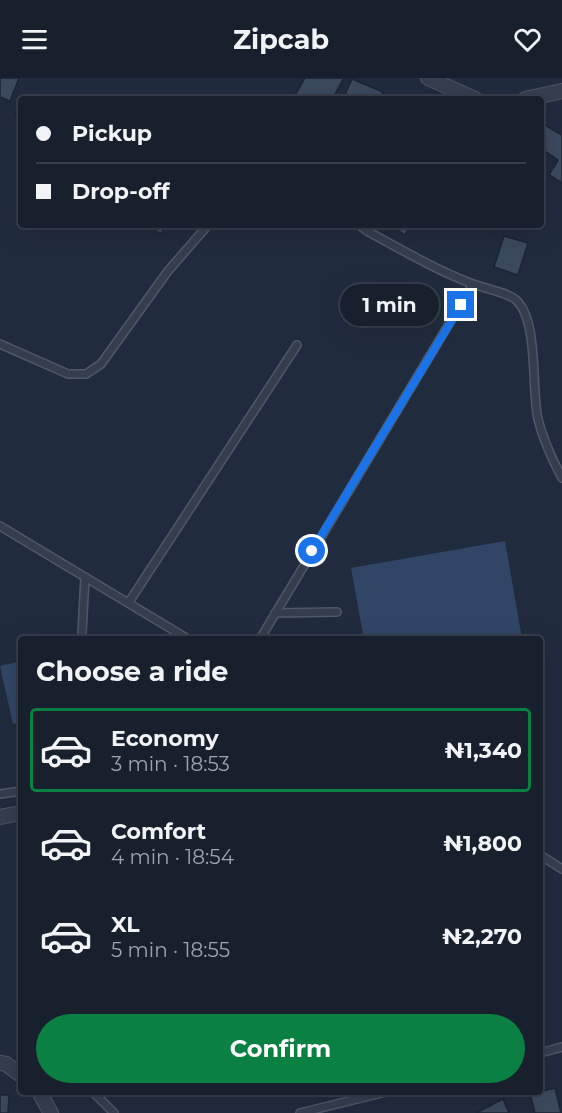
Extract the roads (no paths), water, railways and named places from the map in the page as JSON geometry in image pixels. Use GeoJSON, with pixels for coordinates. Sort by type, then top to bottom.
{"type":"FeatureCollection","features":[{"type":"Feature","properties":{"kind":"street"},"geometry":{"type":"LineString","coordinates":[[428,78],[468,96]]}},
{"type":"Feature","properties":{"kind":"street"},"geometry":{"type":"LineString","coordinates":[[539,96],[562,91]]}},
{"type":"Feature","properties":{"kind":"street"},"geometry":{"type":"LineString","coordinates":[[0,817],[18,814]]}},
{"type":"Feature","properties":{"kind":"street"},"geometry":{"type":"LineString","coordinates":[[0,1063],[6,1064],[18,1073]]}},
{"type":"Feature","properties":{"kind":"street"},"geometry":{"type":"LineString","coordinates":[[41,1095],[51,1113]]}},
{"type":"Feature","properties":{"kind":"lane"},"geometry":{"type":"LineString","coordinates":[[0,344],[68,374],[86,374],[101,363],[168,271],[205,228]]}},
{"type":"Feature","properties":{"kind":"lane"},"geometry":{"type":"LineString","coordinates":[[363,228],[425,263],[473,284],[515,298],[525,310],[530,331],[537,417],[549,453],[562,478]]}},
{"type":"Feature","properties":{"kind":"lane"},"geometry":{"type":"LineString","coordinates":[[262,636],[473,284]]}},
{"type":"Feature","properties":{"kind":"lane"},"geometry":{"type":"LineString","coordinates":[[129,602],[297,345]]}},
{"type":"Feature","properties":{"kind":"lane"},"geometry":{"type":"LineString","coordinates":[[0,526],[183,636]]}},
{"type":"Feature","properties":{"kind":"lane"},"geometry":{"type":"LineString","coordinates":[[82,633],[85,577]]}},
{"type":"Feature","properties":{"kind":"lane"},"geometry":{"type":"LineString","coordinates":[[275,613],[337,612]]}},
{"type":"Feature","properties":{"kind":"lane"},"geometry":{"type":"LineString","coordinates":[[0,794],[18,791]]}},
{"type":"Feature","properties":{"kind":"lane"},"geometry":{"type":"LineString","coordinates":[[543,857],[562,869]]}},
{"type":"Feature","properties":{"kind":"lane"},"geometry":{"type":"LineString","coordinates":[[543,1052],[562,1047]]}},
{"type":"Feature","properties":{"kind":"lane"},"geometry":{"type":"LineString","coordinates":[[96,1095],[114,1113]]}},
{"type":"Feature","properties":{"kind":"lane"},"geometry":{"type":"LineString","coordinates":[[300,1113],[374,1095]]}},
{"type":"Feature","properties":{"kind":"water"},"geometry":{"type":"Polygon","coordinates":[[[505,541],[521,636],[363,636],[351,568],[505,541]]]}},
{"type":"Feature","properties":{"kind":"water"},"geometry":{"type":"Polygon","coordinates":[[[18,662],[18,723],[13,724],[0,666],[18,662]]]}}]}
